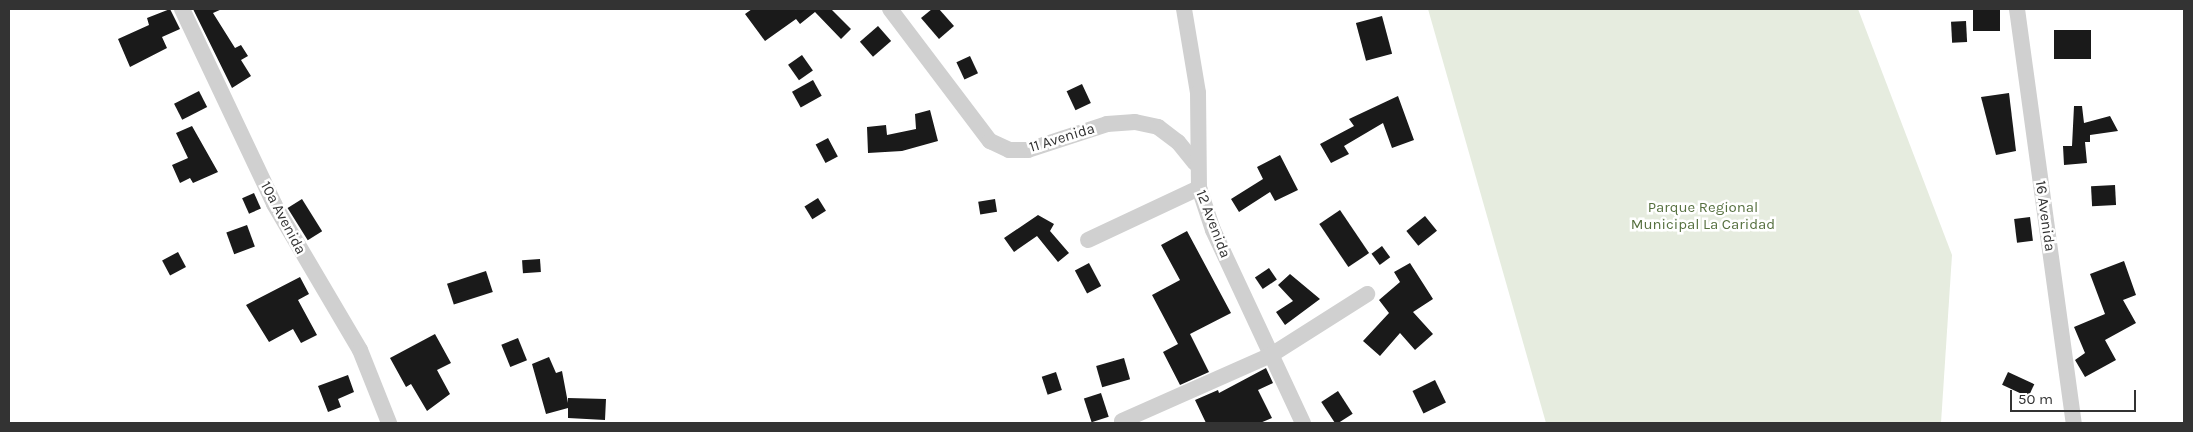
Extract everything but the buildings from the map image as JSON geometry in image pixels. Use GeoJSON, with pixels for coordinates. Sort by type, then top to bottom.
{"type":"FeatureCollection","features":[{"type":"Feature","properties":{"kind":"street","name":"10a Avenida"},"geometry":{"type":"LineString","coordinates":[[182,9],[274,204],[360,350],[389,423]]}},
{"type":"Feature","properties":{"kind":"street","name":"11 Avenida"},"geometry":{"type":"LineString","coordinates":[[890,9],[990,141],[1009,150],[1028,150],[1106,124],[1135,122],[1158,127],[1195,163]]}},
{"type":"Feature","properties":{"kind":"street","name":"12 Avenida"},"geometry":{"type":"LineString","coordinates":[[1184,9],[1198,93],[1195,163],[1199,188],[1213,230],[1303,423]]}},
{"type":"Feature","properties":{"kind":"street","name":"16 Avenida"},"geometry":{"type":"LineString","coordinates":[[2017,9],[2074,423]]}},
{"type":"Feature","properties":{"kind":"street"},"geometry":{"type":"LineString","coordinates":[[1088,240],[1199,188]]}},
{"type":"Feature","properties":{"kind":"street"},"geometry":{"type":"LineString","coordinates":[[1122,421],[1271,355],[1366,294]]}},
{"type":"Feature","properties":{"kind":"green space","name":"Parque Regional Municipal La Caridad"},"geometry":{"type":"Polygon","coordinates":[[[1428,9],[1858,9],[1952,255],[1941,423],[1546,423],[1428,9]]]}}]}
